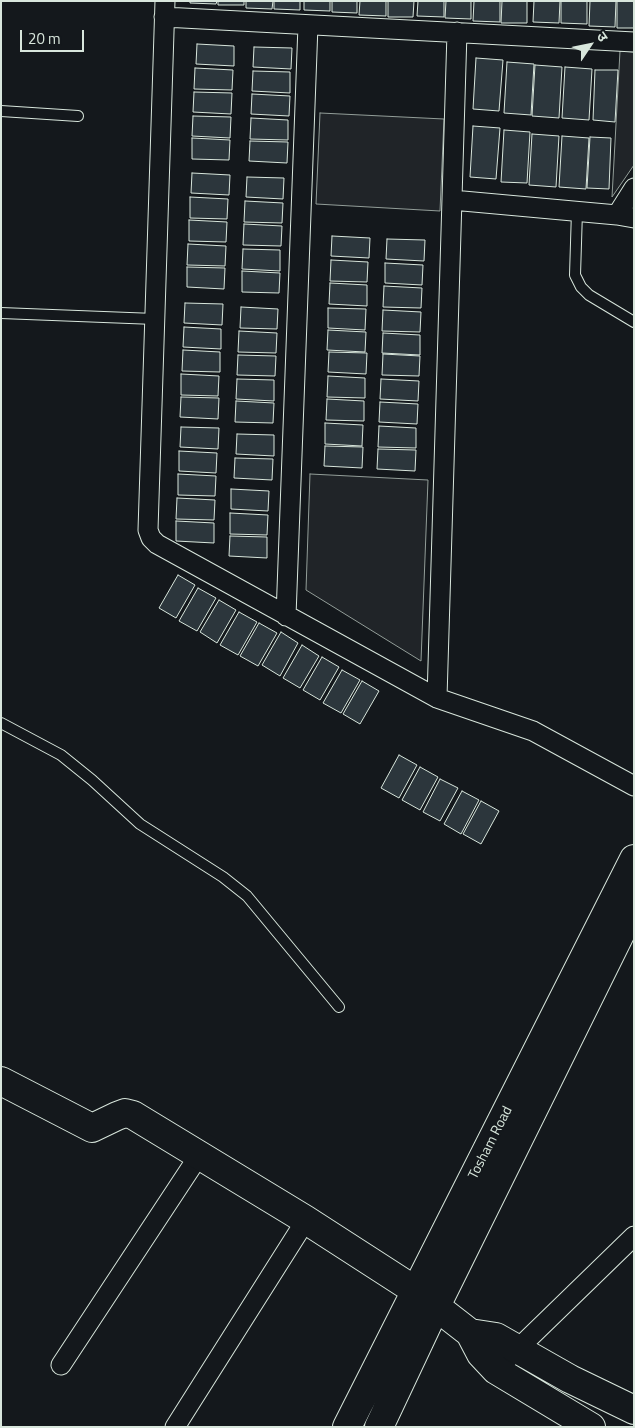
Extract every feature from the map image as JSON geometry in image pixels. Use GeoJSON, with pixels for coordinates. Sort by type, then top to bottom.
{"type":"FeatureCollection","features":[{"type":"Feature","properties":{"kind":"main road","name":"Tosham Road"},"geometry":{"type":"LineString","coordinates":[[379,1427],[426,1298],[634,859]]}},
{"type":"Feature","properties":{"kind":"main road","name":"Tosham Road"},"geometry":{"type":"LineString","coordinates":[[347,1427],[426,1298],[634,906]]}},
{"type":"Feature","properties":{"kind":"main road"},"geometry":{"type":"LineString","coordinates":[[1,1081],[92,1128],[125,1113],[134,1115],[198,1156],[306,1220],[426,1298],[470,1333],[481,1354],[496,1370],[587,1425],[601,1394]]}},
{"type":"Feature","properties":{"kind":"main road"},"geometry":{"type":"LineString","coordinates":[[470,1333],[496,1337],[517,1347],[570,1379],[634,1410]]}},
{"type":"Feature","properties":{"kind":"street"},"geometry":{"type":"LineString","coordinates":[[634,42],[308,24],[165,9],[148,530],[151,538],[157,544],[437,698],[532,731],[634,786]]}},
{"type":"Feature","properties":{"kind":"street"},"geometry":{"type":"LineString","coordinates":[[286,616],[308,24]]}},
{"type":"Feature","properties":{"kind":"street"},"geometry":{"type":"LineString","coordinates":[[437,698],[457,32]]}},
{"type":"Feature","properties":{"kind":"street"},"geometry":{"type":"LineString","coordinates":[[452,200],[625,216],[634,188]]}},
{"type":"Feature","properties":{"kind":"street"},"geometry":{"type":"LineString","coordinates":[[60,1364],[198,1156]]}},
{"type":"Feature","properties":{"kind":"street"},"geometry":{"type":"LineString","coordinates":[[175,1427],[306,1220]]}},
{"type":"Feature","properties":{"kind":"street"},"geometry":{"type":"LineString","coordinates":[[496,1370],[517,1347],[633,1238]]}},
{"type":"Feature","properties":{"kind":"lane"},"geometry":{"type":"LineString","coordinates":[[1,111],[78,116]]}},
{"type":"Feature","properties":{"kind":"lane"},"geometry":{"type":"LineString","coordinates":[[577,211],[575,275],[581,287],[589,296],[634,322]]}},
{"type":"Feature","properties":{"kind":"lane"},"geometry":{"type":"LineString","coordinates":[[1,313],[155,318]]}},
{"type":"Feature","properties":{"kind":"lane"},"geometry":{"type":"LineString","coordinates":[[1,724],[61,755],[92,780],[140,824],[223,878],[247,896],[339,1007]]}},
{"type":"Feature","properties":{"kind":"shaded area"},"geometry":{"type":"Polygon","coordinates":[[[620,51],[634,52],[634,165],[612,197],[620,51]]]}},
{"type":"Feature","properties":{"kind":"shaded area"},"geometry":{"type":"Polygon","coordinates":[[[320,113],[444,119],[440,211],[316,204],[320,113]]]}},
{"type":"Feature","properties":{"kind":"shaded area"},"geometry":{"type":"Polygon","coordinates":[[[310,474],[428,480],[421,661],[306,590],[310,474]]]}},
{"type":"Feature","properties":{"kind":"building"},"geometry":{"type":"Polygon","coordinates":[[[190,1],[217,1],[216,4],[190,3],[190,1]]]}},
{"type":"Feature","properties":{"kind":"building"},"geometry":{"type":"Polygon","coordinates":[[[218,1],[244,1],[244,5],[218,5],[218,1]]]}},
{"type":"Feature","properties":{"kind":"building"},"geometry":{"type":"Polygon","coordinates":[[[246,1],[273,1],[272,9],[246,8],[246,1]]]}},
{"type":"Feature","properties":{"kind":"building"},"geometry":{"type":"Polygon","coordinates":[[[274,1],[300,1],[300,10],[274,9],[274,1]]]}},
{"type":"Feature","properties":{"kind":"building"},"geometry":{"type":"Polygon","coordinates":[[[304,1],[330,1],[330,11],[304,10],[304,1]]]}},
{"type":"Feature","properties":{"kind":"building"},"geometry":{"type":"Polygon","coordinates":[[[332,1],[357,1],[357,13],[332,12],[332,1]]]}},
{"type":"Feature","properties":{"kind":"building"},"geometry":{"type":"Polygon","coordinates":[[[360,1],[386,1],[386,16],[359,15],[360,1]]]}},
{"type":"Feature","properties":{"kind":"building"},"geometry":{"type":"Polygon","coordinates":[[[388,1],[414,1],[413,17],[388,17],[388,1]]]}},
{"type":"Feature","properties":{"kind":"building"},"geometry":{"type":"Polygon","coordinates":[[[418,1],[444,1],[444,17],[417,16],[418,1]]]}},
{"type":"Feature","properties":{"kind":"building"},"geometry":{"type":"Polygon","coordinates":[[[446,1],[471,1],[471,19],[445,18],[446,1]]]}},
{"type":"Feature","properties":{"kind":"building"},"geometry":{"type":"Polygon","coordinates":[[[474,1],[500,1],[500,22],[473,21],[474,1]]]}},
{"type":"Feature","properties":{"kind":"building"},"geometry":{"type":"Polygon","coordinates":[[[502,1],[527,1],[527,23],[501,23],[502,1]]]}},
{"type":"Feature","properties":{"kind":"building"},"geometry":{"type":"Polygon","coordinates":[[[534,1],[560,1],[559,23],[533,22],[534,1]]]}},
{"type":"Feature","properties":{"kind":"building"},"geometry":{"type":"Polygon","coordinates":[[[561,1],[587,1],[587,24],[561,23],[561,1]]]}},
{"type":"Feature","properties":{"kind":"building"},"geometry":{"type":"Polygon","coordinates":[[[590,1],[616,1],[615,27],[589,26],[590,1]]]}},
{"type":"Feature","properties":{"kind":"building"},"geometry":{"type":"Polygon","coordinates":[[[617,1],[634,1],[634,28],[617,28],[617,1]]]}},
{"type":"Feature","properties":{"kind":"building"},"geometry":{"type":"Polygon","coordinates":[[[197,44],[234,46],[234,66],[196,64],[197,44]]]}},
{"type":"Feature","properties":{"kind":"building"},"geometry":{"type":"Polygon","coordinates":[[[254,47],[292,48],[291,69],[253,67],[254,47]]]}},
{"type":"Feature","properties":{"kind":"building"},"geometry":{"type":"Polygon","coordinates":[[[476,58],[503,60],[499,111],[473,109],[476,58]]]}},
{"type":"Feature","properties":{"kind":"building"},"geometry":{"type":"Polygon","coordinates":[[[507,62],[534,64],[531,115],[504,113],[507,62]]]}},
{"type":"Feature","properties":{"kind":"building"},"geometry":{"type":"Polygon","coordinates":[[[535,65],[562,67],[559,118],[532,116],[535,65]]]}},
{"type":"Feature","properties":{"kind":"building"},"geometry":{"type":"Polygon","coordinates":[[[565,67],[592,69],[589,120],[562,118],[565,67]]]}},
{"type":"Feature","properties":{"kind":"building"},"geometry":{"type":"Polygon","coordinates":[[[195,68],[233,70],[232,90],[194,89],[195,68]]]}},
{"type":"Feature","properties":{"kind":"building"},"geometry":{"type":"Polygon","coordinates":[[[595,70],[618,70],[615,122],[593,120],[595,70]]]}},
{"type":"Feature","properties":{"kind":"building"},"geometry":{"type":"Polygon","coordinates":[[[253,71],[290,72],[290,93],[252,91],[253,71]]]}},
{"type":"Feature","properties":{"kind":"building"},"geometry":{"type":"Polygon","coordinates":[[[194,92],[232,93],[231,114],[193,112],[194,92]]]}},
{"type":"Feature","properties":{"kind":"building"},"geometry":{"type":"Polygon","coordinates":[[[252,94],[290,96],[289,116],[251,114],[252,94]]]}},
{"type":"Feature","properties":{"kind":"building"},"geometry":{"type":"Polygon","coordinates":[[[193,116],[231,117],[230,138],[192,136],[193,116]]]}},
{"type":"Feature","properties":{"kind":"building"},"geometry":{"type":"Polygon","coordinates":[[[251,118],[288,120],[288,140],[250,139],[251,118]]]}},
{"type":"Feature","properties":{"kind":"building"},"geometry":{"type":"Polygon","coordinates":[[[473,126],[500,128],[496,179],[470,177],[473,126]]]}},
{"type":"Feature","properties":{"kind":"building"},"geometry":{"type":"Polygon","coordinates":[[[504,130],[530,132],[527,183],[501,182],[504,130]]]}},
{"type":"Feature","properties":{"kind":"building"},"geometry":{"type":"Polygon","coordinates":[[[532,134],[559,136],[556,187],[529,185],[532,134]]]}},
{"type":"Feature","properties":{"kind":"building"},"geometry":{"type":"Polygon","coordinates":[[[562,136],[589,138],[586,189],[559,187],[562,136]]]}},
{"type":"Feature","properties":{"kind":"building"},"geometry":{"type":"Polygon","coordinates":[[[590,137],[611,138],[609,189],[587,188],[590,137]]]}},
{"type":"Feature","properties":{"kind":"building"},"geometry":{"type":"Polygon","coordinates":[[[192,138],[230,140],[229,160],[192,159],[192,138]]]}},
{"type":"Feature","properties":{"kind":"building"},"geometry":{"type":"Polygon","coordinates":[[[250,141],[288,142],[287,163],[249,161],[250,141]]]}},
{"type":"Feature","properties":{"kind":"building"},"geometry":{"type":"Polygon","coordinates":[[[192,173],[230,175],[229,195],[191,193],[192,173]]]}},
{"type":"Feature","properties":{"kind":"building"},"geometry":{"type":"Polygon","coordinates":[[[247,177],[284,178],[283,199],[246,197],[247,177]]]}},
{"type":"Feature","properties":{"kind":"building"},"geometry":{"type":"Polygon","coordinates":[[[190,197],[228,199],[227,219],[190,218],[190,197]]]}},
{"type":"Feature","properties":{"kind":"building"},"geometry":{"type":"Polygon","coordinates":[[[245,201],[283,203],[282,223],[244,222],[245,201]]]}},
{"type":"Feature","properties":{"kind":"building"},"geometry":{"type":"Polygon","coordinates":[[[189,220],[227,222],[226,242],[189,241],[189,220]]]}},
{"type":"Feature","properties":{"kind":"building"},"geometry":{"type":"Polygon","coordinates":[[[244,224],[282,226],[281,246],[243,245],[244,224]]]}},
{"type":"Feature","properties":{"kind":"building"},"geometry":{"type":"Polygon","coordinates":[[[332,236],[370,238],[369,258],[331,256],[332,236]]]}},
{"type":"Feature","properties":{"kind":"building"},"geometry":{"type":"Polygon","coordinates":[[[387,239],[425,240],[424,261],[386,259],[387,239]]]}},
{"type":"Feature","properties":{"kind":"building"},"geometry":{"type":"Polygon","coordinates":[[[188,244],[226,246],[225,266],[187,265],[188,244]]]}},
{"type":"Feature","properties":{"kind":"building"},"geometry":{"type":"Polygon","coordinates":[[[243,249],[280,250],[280,271],[242,269],[243,249]]]}},
{"type":"Feature","properties":{"kind":"building"},"geometry":{"type":"Polygon","coordinates":[[[331,260],[368,262],[367,282],[330,281],[331,260]]]}},
{"type":"Feature","properties":{"kind":"building"},"geometry":{"type":"Polygon","coordinates":[[[385,263],[423,265],[422,285],[385,283],[385,263]]]}},
{"type":"Feature","properties":{"kind":"building"},"geometry":{"type":"Polygon","coordinates":[[[187,267],[225,268],[224,289],[187,287],[187,267]]]}},
{"type":"Feature","properties":{"kind":"building"},"geometry":{"type":"Polygon","coordinates":[[[242,271],[280,273],[279,293],[242,292],[242,271]]]}},
{"type":"Feature","properties":{"kind":"building"},"geometry":{"type":"Polygon","coordinates":[[[330,283],[367,285],[367,306],[329,304],[330,283]]]}},
{"type":"Feature","properties":{"kind":"building"},"geometry":{"type":"Polygon","coordinates":[[[384,286],[422,288],[421,308],[383,307],[384,286]]]}},
{"type":"Feature","properties":{"kind":"building"},"geometry":{"type":"Polygon","coordinates":[[[185,303],[223,304],[222,325],[184,323],[185,303]]]}},
{"type":"Feature","properties":{"kind":"building"},"geometry":{"type":"Polygon","coordinates":[[[241,307],[278,309],[277,329],[240,328],[241,307]]]}},
{"type":"Feature","properties":{"kind":"building"},"geometry":{"type":"Polygon","coordinates":[[[328,308],[366,309],[365,330],[328,328],[328,308]]]}},
{"type":"Feature","properties":{"kind":"building"},"geometry":{"type":"Polygon","coordinates":[[[383,310],[421,312],[420,332],[382,331],[383,310]]]}},
{"type":"Feature","properties":{"kind":"building"},"geometry":{"type":"Polygon","coordinates":[[[184,327],[221,329],[221,349],[183,347],[184,327]]]}},
{"type":"Feature","properties":{"kind":"building"},"geometry":{"type":"Polygon","coordinates":[[[328,330],[366,332],[365,352],[327,350],[328,330]]]}},
{"type":"Feature","properties":{"kind":"building"},"geometry":{"type":"Polygon","coordinates":[[[239,331],[277,333],[276,353],[238,352],[239,331]]]}},
{"type":"Feature","properties":{"kind":"building"},"geometry":{"type":"Polygon","coordinates":[[[383,333],[420,335],[420,355],[382,353],[383,333]]]}},
{"type":"Feature","properties":{"kind":"building"},"geometry":{"type":"Polygon","coordinates":[[[183,350],[220,352],[220,372],[182,371],[183,350]]]}},
{"type":"Feature","properties":{"kind":"building"},"geometry":{"type":"Polygon","coordinates":[[[329,352],[367,353],[366,374],[328,372],[329,352]]]}},
{"type":"Feature","properties":{"kind":"building"},"geometry":{"type":"Polygon","coordinates":[[[383,354],[420,356],[419,376],[382,375],[383,354]]]}},
{"type":"Feature","properties":{"kind":"building"},"geometry":{"type":"Polygon","coordinates":[[[238,355],[276,356],[275,376],[237,375],[238,355]]]}},
{"type":"Feature","properties":{"kind":"building"},"geometry":{"type":"Polygon","coordinates":[[[181,374],[219,376],[218,396],[181,395],[181,374]]]}},
{"type":"Feature","properties":{"kind":"building"},"geometry":{"type":"Polygon","coordinates":[[[328,376],[365,378],[365,398],[327,397],[328,376]]]}},
{"type":"Feature","properties":{"kind":"building"},"geometry":{"type":"Polygon","coordinates":[[[237,379],[274,380],[274,401],[236,399],[237,379]]]}},
{"type":"Feature","properties":{"kind":"building"},"geometry":{"type":"Polygon","coordinates":[[[381,379],[419,381],[418,401],[380,399],[381,379]]]}},
{"type":"Feature","properties":{"kind":"building"},"geometry":{"type":"Polygon","coordinates":[[[181,397],[219,398],[218,419],[180,417],[181,397]]]}},
{"type":"Feature","properties":{"kind":"building"},"geometry":{"type":"Polygon","coordinates":[[[327,399],[364,401],[364,421],[326,420],[327,399]]]}},
{"type":"Feature","properties":{"kind":"building"},"geometry":{"type":"Polygon","coordinates":[[[236,401],[274,403],[273,423],[235,422],[236,401]]]}},
{"type":"Feature","properties":{"kind":"building"},"geometry":{"type":"Polygon","coordinates":[[[380,402],[418,404],[417,424],[379,422],[380,402]]]}},
{"type":"Feature","properties":{"kind":"building"},"geometry":{"type":"Polygon","coordinates":[[[325,423],[363,425],[362,446],[325,444],[325,423]]]}},
{"type":"Feature","properties":{"kind":"building"},"geometry":{"type":"Polygon","coordinates":[[[379,426],[416,428],[416,448],[378,447],[379,426]]]}},
{"type":"Feature","properties":{"kind":"building"},"geometry":{"type":"Polygon","coordinates":[[[181,427],[219,428],[218,449],[180,447],[181,427]]]}},
{"type":"Feature","properties":{"kind":"building"},"geometry":{"type":"Polygon","coordinates":[[[237,434],[274,435],[274,456],[236,454],[237,434]]]}},
{"type":"Feature","properties":{"kind":"building"},"geometry":{"type":"Polygon","coordinates":[[[325,446],[363,447],[362,468],[324,466],[325,446]]]}},
{"type":"Feature","properties":{"kind":"building"},"geometry":{"type":"Polygon","coordinates":[[[378,449],[416,450],[415,471],[377,469],[378,449]]]}},
{"type":"Feature","properties":{"kind":"building"},"geometry":{"type":"Polygon","coordinates":[[[179,451],[217,453],[216,473],[179,471],[179,451]]]}},
{"type":"Feature","properties":{"kind":"building"},"geometry":{"type":"Polygon","coordinates":[[[235,458],[273,459],[272,480],[234,478],[235,458]]]}},
{"type":"Feature","properties":{"kind":"building"},"geometry":{"type":"Polygon","coordinates":[[[178,474],[216,476],[215,496],[178,495],[178,474]]]}},
{"type":"Feature","properties":{"kind":"building"},"geometry":{"type":"Polygon","coordinates":[[[231,489],[269,491],[268,511],[231,509],[231,489]]]}},
{"type":"Feature","properties":{"kind":"building"},"geometry":{"type":"Polygon","coordinates":[[[177,498],[215,500],[214,520],[176,519],[177,498]]]}},
{"type":"Feature","properties":{"kind":"building"},"geometry":{"type":"Polygon","coordinates":[[[230,513],[268,515],[267,535],[230,534],[230,513]]]}},
{"type":"Feature","properties":{"kind":"building"},"geometry":{"type":"Polygon","coordinates":[[[176,521],[214,523],[214,543],[176,541],[176,521]]]}},
{"type":"Feature","properties":{"kind":"building"},"geometry":{"type":"Polygon","coordinates":[[[230,536],[267,537],[267,558],[229,556],[230,536]]]}},
{"type":"Feature","properties":{"kind":"building"},"geometry":{"type":"Polygon","coordinates":[[[178,575],[195,585],[176,618],[159,608],[178,575]]]}},
{"type":"Feature","properties":{"kind":"building"},"geometry":{"type":"Polygon","coordinates":[[[198,588],[216,598],[197,631],[179,621],[198,588]]]}},
{"type":"Feature","properties":{"kind":"building"},"geometry":{"type":"Polygon","coordinates":[[[219,600],[236,610],[217,643],[200,632],[219,600]]]}},
{"type":"Feature","properties":{"kind":"building"},"geometry":{"type":"Polygon","coordinates":[[[239,612],[257,622],[238,655],[220,645],[239,612]]]}},
{"type":"Feature","properties":{"kind":"building"},"geometry":{"type":"Polygon","coordinates":[[[259,623],[277,633],[258,666],[240,656],[259,623]]]}},
{"type":"Feature","properties":{"kind":"building"},"geometry":{"type":"Polygon","coordinates":[[[281,632],[298,643],[280,676],[262,665],[281,632]]]}},
{"type":"Feature","properties":{"kind":"building"},"geometry":{"type":"Polygon","coordinates":[[[302,645],[319,656],[300,688],[283,678],[302,645]]]}},
{"type":"Feature","properties":{"kind":"building"},"geometry":{"type":"Polygon","coordinates":[[[322,657],[339,667],[320,700],[303,690],[322,657]]]}},
{"type":"Feature","properties":{"kind":"building"},"geometry":{"type":"Polygon","coordinates":[[[342,670],[360,680],[341,713],[323,703],[342,670]]]}},
{"type":"Feature","properties":{"kind":"building"},"geometry":{"type":"Polygon","coordinates":[[[362,681],[379,691],[360,724],[343,714],[362,681]]]}},
{"type":"Feature","properties":{"kind":"building"},"geometry":{"type":"Polygon","coordinates":[[[399,755],[417,765],[399,798],[381,788],[399,755]]]}},
{"type":"Feature","properties":{"kind":"building"},"geometry":{"type":"Polygon","coordinates":[[[420,767],[438,777],[420,810],[402,800],[420,767]]]}},
{"type":"Feature","properties":{"kind":"building"},"geometry":{"type":"Polygon","coordinates":[[[440,779],[458,788],[440,821],[423,812],[440,779]]]}},
{"type":"Feature","properties":{"kind":"building"},"geometry":{"type":"Polygon","coordinates":[[[462,791],[479,800],[461,834],[444,824],[462,791]]]}},
{"type":"Feature","properties":{"kind":"building"},"geometry":{"type":"Polygon","coordinates":[[[481,801],[499,811],[481,844],[463,834],[481,801]]]}}]}
